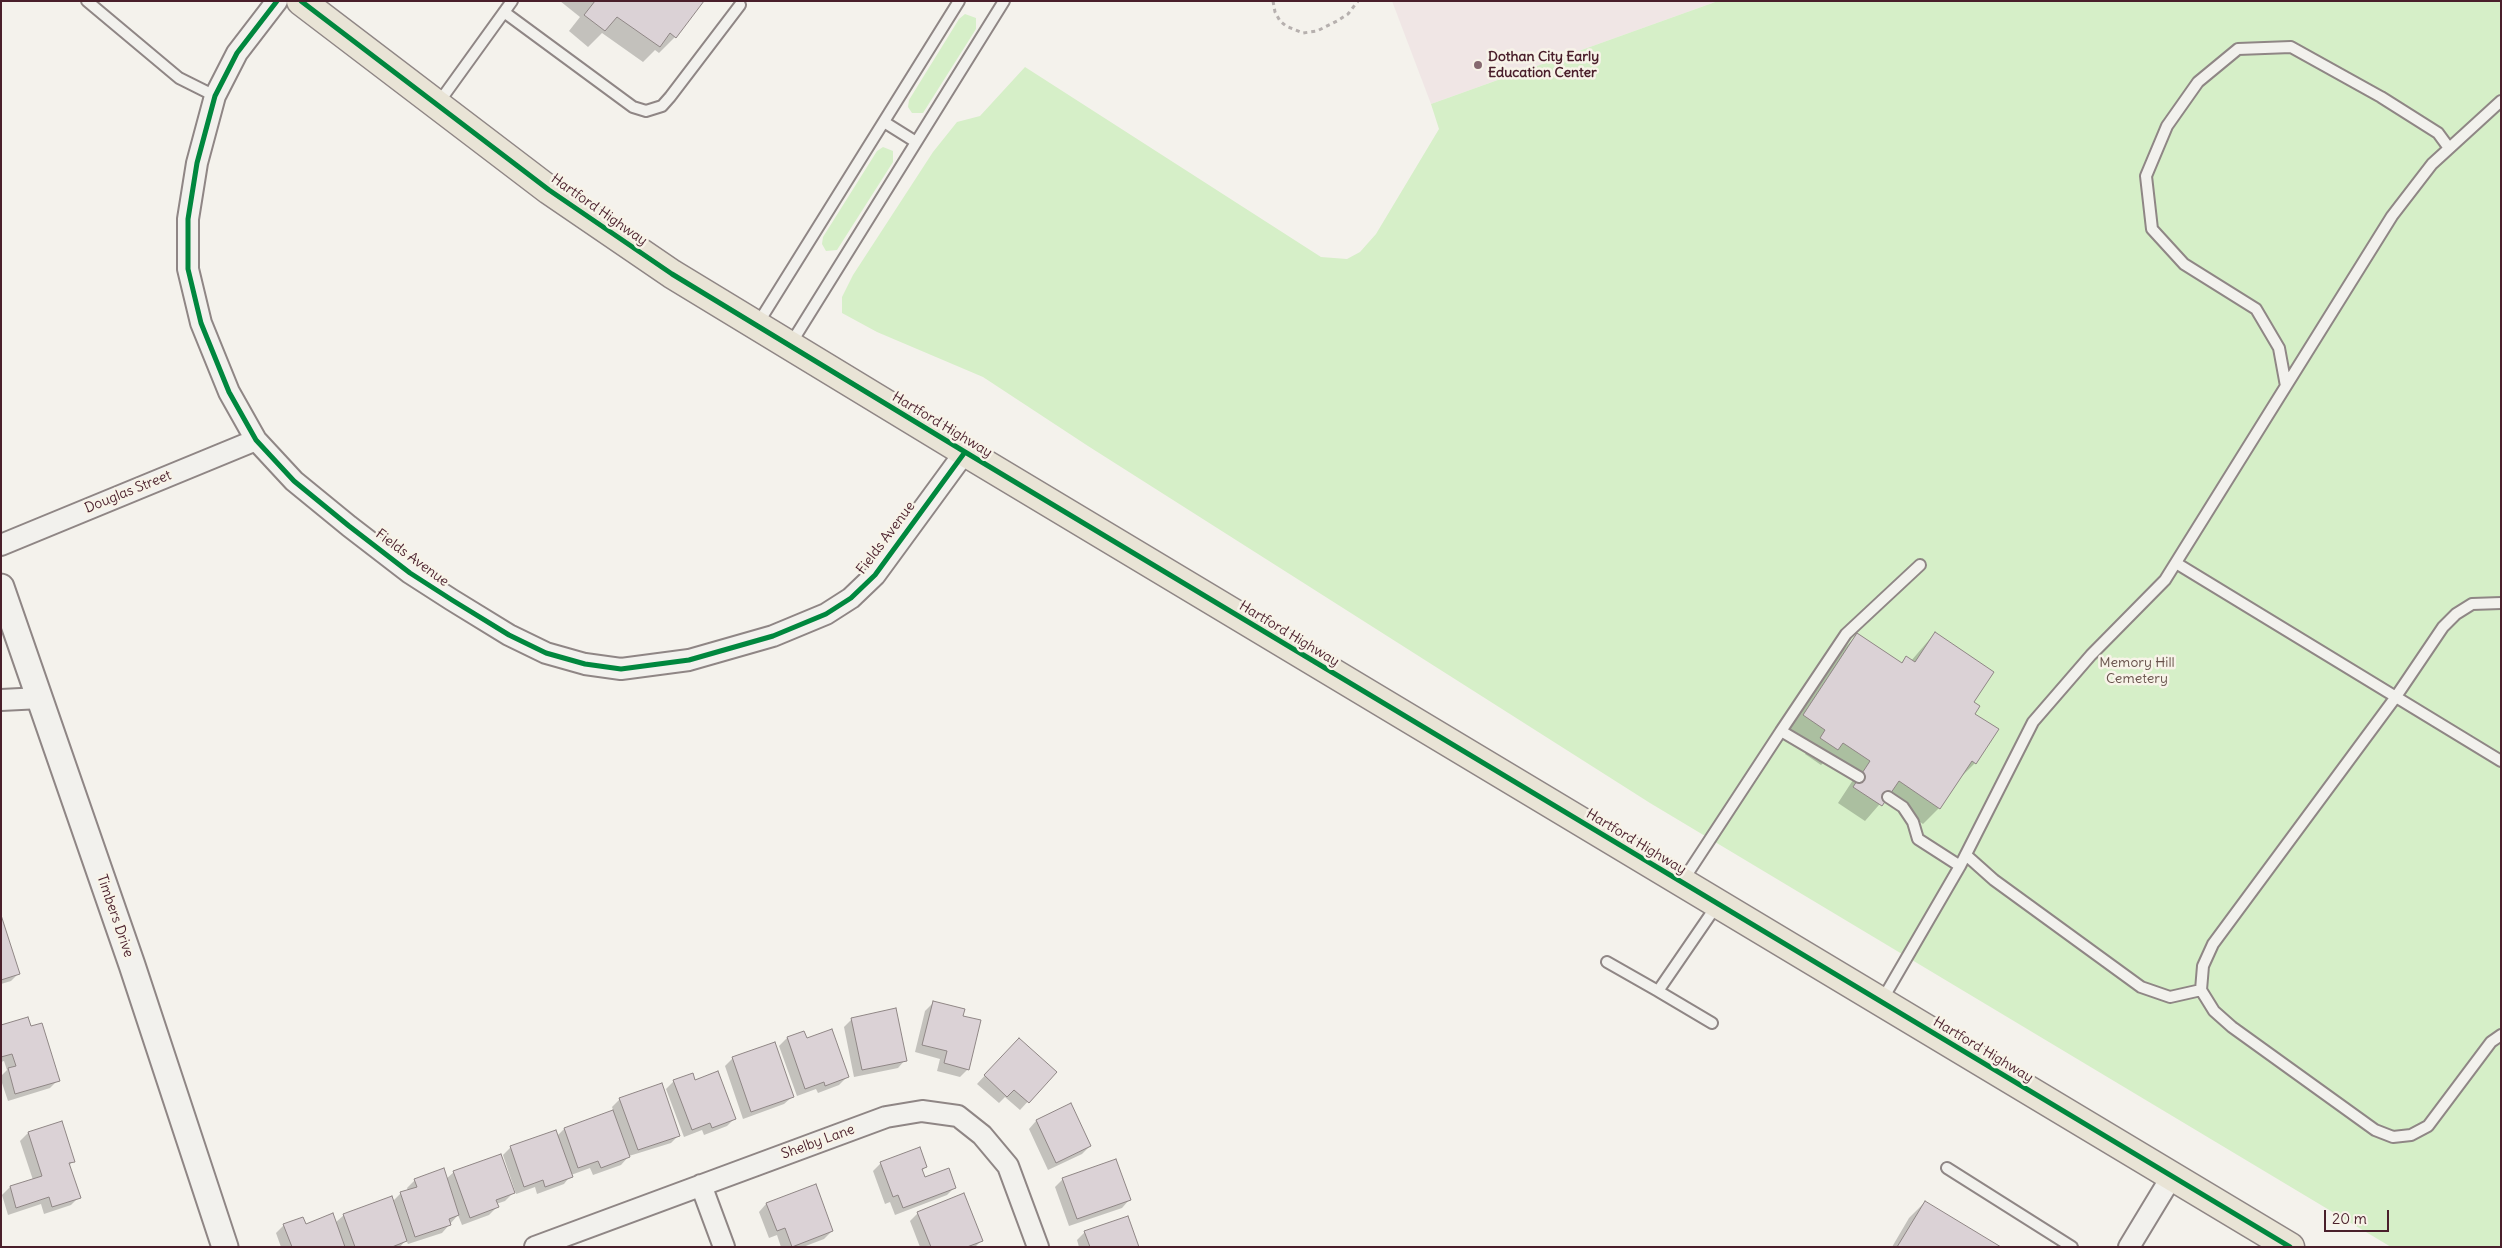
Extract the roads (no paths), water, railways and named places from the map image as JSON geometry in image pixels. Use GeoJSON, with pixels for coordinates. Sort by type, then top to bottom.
{"type":"FeatureCollection","features":[{"type":"Feature","properties":{"kind":"main road","name":"Hartford Highway"},"geometry":{"type":"LineString","coordinates":[[301,1],[549,190],[672,274],[965,452],[2290,1247]]}},
{"type":"Feature","properties":{"kind":"street","name":"Fields Avenue"},"geometry":{"type":"LineString","coordinates":[[277,1],[237,53],[215,96],[197,163],[188,218],[188,269],[204,331],[229,392],[256,440],[294,481],[349,526],[410,572],[452,600],[509,635],[546,653],[585,664],[621,669],[689,660],[773,636],[826,614],[851,598],[875,575],[965,452]]}},
{"type":"Feature","properties":{"kind":"street","name":"Douglas Street"},"geometry":{"type":"LineString","coordinates":[[1,545],[256,440]]}},
{"type":"Feature","properties":{"kind":"street","name":"Timbers Drive"},"geometry":{"type":"LineString","coordinates":[[1,587],[42,698],[225,1247]]}},
{"type":"Feature","properties":{"kind":"street"},"geometry":{"type":"LineString","coordinates":[[1,700],[42,698]]}},
{"type":"Feature","properties":{"kind":"street","name":"Shelby Lane"},"geometry":{"type":"LineString","coordinates":[[534,1247],[886,1117],[922,1111],[958,1116],[982,1135],[1008,1166],[1038,1247]]}},
{"type":"Feature","properties":{"kind":"street"},"geometry":{"type":"LineString","coordinates":[[2129,1247],[2172,1176]]}},
{"type":"Feature","properties":{"kind":"street"},"geometry":{"type":"LineString","coordinates":[[701,1185],[724,1247]]}},
{"type":"Feature","properties":{"kind":"lane"},"geometry":{"type":"LineString","coordinates":[[87,1],[179,78],[215,96]]}},
{"type":"Feature","properties":{"kind":"lane"},"geometry":{"type":"LineString","coordinates":[[437,106],[512,1]]}},
{"type":"Feature","properties":{"kind":"lane"},"geometry":{"type":"LineString","coordinates":[[757,325],[959,1]]}},
{"type":"Feature","properties":{"kind":"lane"},"geometry":{"type":"LineString","coordinates":[[789,345],[1004,1]]}},
{"type":"Feature","properties":{"kind":"lane"},"geometry":{"type":"LineString","coordinates":[[504,12],[632,107],[646,111],[662,106],[670,97],[740,5]]}},
{"type":"Feature","properties":{"kind":"lane"},"geometry":{"type":"LineString","coordinates":[[2286,386],[2279,348],[2256,309],[2184,264],[2152,228],[2146,176],[2167,126],[2198,82],[2238,50],[2291,47],[2438,133],[2449,148]]}},
{"type":"Feature","properties":{"kind":"lane"},"geometry":{"type":"LineString","coordinates":[[1881,1002],[1966,855],[2033,722],[2091,655],[2166,580],[2392,216],[2432,164],[2501,101]]}},
{"type":"Feature","properties":{"kind":"lane"},"geometry":{"type":"LineString","coordinates":[[884,122],[916,142]]}},
{"type":"Feature","properties":{"kind":"lane"},"geometry":{"type":"LineString","coordinates":[[2176,563],[2394,698],[2501,761]]}},
{"type":"Feature","properties":{"kind":"lane"},"geometry":{"type":"LineString","coordinates":[[1681,882],[1846,634],[1920,565]]}},
{"type":"Feature","properties":{"kind":"lane"},"geometry":{"type":"LineString","coordinates":[[2501,602],[2472,604],[2456,614],[2428,648],[2394,698],[2213,944],[2203,966],[2201,990],[2214,1011],[2232,1027],[2375,1130],[2393,1137],[2411,1135],[2428,1126],[2491,1042],[2501,1035]]}},
{"type":"Feature","properties":{"kind":"lane"},"geometry":{"type":"LineString","coordinates":[[1781,731],[1859,777]]}},
{"type":"Feature","properties":{"kind":"lane"},"geometry":{"type":"LineString","coordinates":[[1888,797],[1902,807],[1913,822],[1918,839],[1960,866]]}},
{"type":"Feature","properties":{"kind":"lane"},"geometry":{"type":"LineString","coordinates":[[1966,855],[1994,880],[2141,987],[2170,997],[2201,990]]}},
{"type":"Feature","properties":{"kind":"lane"},"geometry":{"type":"LineString","coordinates":[[1658,991],[1717,904]]}},
{"type":"Feature","properties":{"kind":"lane"},"geometry":{"type":"LineString","coordinates":[[1607,962],[1712,1022]]}},
{"type":"Feature","properties":{"kind":"lane"},"geometry":{"type":"LineString","coordinates":[[1947,1168],[2069,1246]]}},
{"type":"Feature","properties":{"kind":"place","name":"Dothan City Early Education Center"},"geometry":{"type":"Point","coordinates":[1478,65]}},
{"type":"Feature","properties":{"kind":"park label","name":"Memory Hill Cemetery"},"geometry":{"type":"Point","coordinates":[2137,672]}}]}
